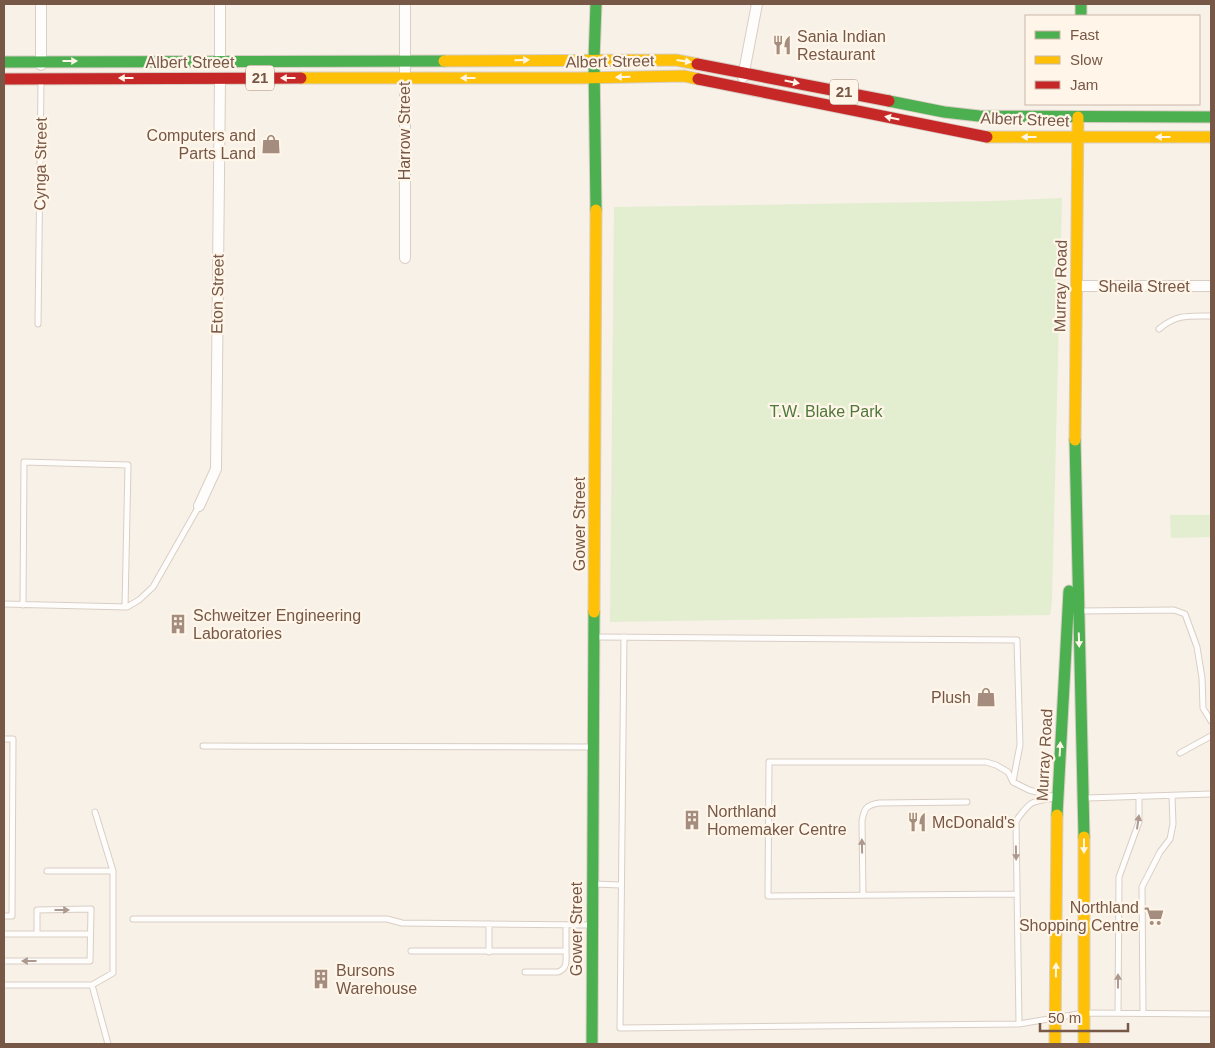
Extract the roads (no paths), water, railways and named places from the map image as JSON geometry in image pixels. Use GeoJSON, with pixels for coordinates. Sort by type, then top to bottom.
{"type":"FeatureCollection","features":[{"type":"Feature","properties":{"kind":"main road","name":"Gower Street"},"geometry":{"type":"LineString","coordinates":[[592,1044],[596,223],[594,60],[596,4]]}},
{"type":"Feature","properties":{"kind":"main road"},"geometry":{"type":"LineString","coordinates":[[312,60],[312,78]]}},
{"type":"Feature","properties":{"kind":"main road"},"geometry":{"type":"LineString","coordinates":[[368,60],[368,78]]}},
{"type":"Feature","properties":{"kind":"main road","name":"Albert Street"},"geometry":{"type":"LineString","coordinates":[[4,62],[676,60],[944,112],[979,116],[1211,117]]}},
{"type":"Feature","properties":{"kind":"main road"},"geometry":{"type":"LineString","coordinates":[[220,61],[220,78]]}},
{"type":"Feature","properties":{"kind":"main road","name":"Albert Street"},"geometry":{"type":"LineString","coordinates":[[4,79],[594,78],[684,76],[989,137],[1211,137]]}},
{"type":"Feature","properties":{"kind":"main road","name":"Murray Road"},"geometry":{"type":"LineString","coordinates":[[1078,105],[1071,798],[1084,1013],[1084,1044]]}},
{"type":"Feature","properties":{"kind":"main road"},"geometry":{"type":"LineString","coordinates":[[940,128],[944,112]]}},
{"type":"Feature","properties":{"kind":"main road","name":"Murray Road"},"geometry":{"type":"LineString","coordinates":[[1055,1044],[1055,1018],[1071,798],[1079,611],[1075,469]]}},
{"type":"Feature","properties":{"kind":"street","name":"Cynga Street"},"geometry":{"type":"LineString","coordinates":[[41,4],[41,78]]}},
{"type":"Feature","properties":{"kind":"street"},"geometry":{"type":"LineString","coordinates":[[220,4],[220,61]]}},
{"type":"Feature","properties":{"kind":"street","name":"Harrow Street"},"geometry":{"type":"LineString","coordinates":[[405,4],[405,258]]}},
{"type":"Feature","properties":{"kind":"street"},"geometry":{"type":"LineString","coordinates":[[741,88],[757,4]]}},
{"type":"Feature","properties":{"kind":"street","name":"Eton Street"},"geometry":{"type":"LineString","coordinates":[[199,506],[216,469],[220,78]]}},
{"type":"Feature","properties":{"kind":"street","name":"Sheila Street"},"geometry":{"type":"LineString","coordinates":[[1076,286],[1211,286]]}},
{"type":"Feature","properties":{"kind":"lane","name":"Cynga Street"},"geometry":{"type":"LineString","coordinates":[[38,324],[41,78]]}},
{"type":"Feature","properties":{"kind":"lane"},"geometry":{"type":"LineString","coordinates":[[1158,329],[1169,320],[1177,317],[1211,316]]}},
{"type":"Feature","properties":{"kind":"lane"},"geometry":{"type":"LineString","coordinates":[[23,605],[24,462],[128,465],[125,607]]}},
{"type":"Feature","properties":{"kind":"lane"},"geometry":{"type":"LineString","coordinates":[[4,604],[125,607],[139,600],[153,587],[199,506]]}},
{"type":"Feature","properties":{"kind":"lane"},"geometry":{"type":"LineString","coordinates":[[1079,611],[1174,610],[1185,614],[1197,647],[1202,678],[1203,708],[1211,721]]}},
{"type":"Feature","properties":{"kind":"lane"},"geometry":{"type":"LineString","coordinates":[[594,637],[1017,640],[1020,745],[1013,782]]}},
{"type":"Feature","properties":{"kind":"lane"},"geometry":{"type":"LineString","coordinates":[[624,637],[620,1028],[1019,1024],[1084,1013],[1211,1014]]}},
{"type":"Feature","properties":{"kind":"lane"},"geometry":{"type":"LineString","coordinates":[[1180,753],[1211,736]]}},
{"type":"Feature","properties":{"kind":"lane"},"geometry":{"type":"LineString","coordinates":[[4,739],[13,739],[12,916],[4,916]]}},
{"type":"Feature","properties":{"kind":"lane"},"geometry":{"type":"LineString","coordinates":[[203,746],[593,747]]}},
{"type":"Feature","properties":{"kind":"lane"},"geometry":{"type":"LineString","coordinates":[[1017,894],[768,896],[769,762],[986,762],[1008,772],[1013,782],[1029,790],[1071,798]]}},
{"type":"Feature","properties":{"kind":"lane"},"geometry":{"type":"LineString","coordinates":[[1019,1024],[1016,821],[1025,808],[1033,801],[1071,798],[1211,794]]}},
{"type":"Feature","properties":{"kind":"lane"},"geometry":{"type":"LineString","coordinates":[[1118,1013],[1119,877],[1139,822],[1139,796]]}},
{"type":"Feature","properties":{"kind":"lane"},"geometry":{"type":"LineString","coordinates":[[1143,1013],[1142,887],[1160,852],[1170,839],[1173,824],[1172,796]]}},
{"type":"Feature","properties":{"kind":"lane"},"geometry":{"type":"LineString","coordinates":[[863,895],[862,821],[863,811],[869,804],[967,802]]}},
{"type":"Feature","properties":{"kind":"lane"},"geometry":{"type":"LineString","coordinates":[[4,985],[92,985],[113,973],[112,871],[95,812]]}},
{"type":"Feature","properties":{"kind":"lane"},"geometry":{"type":"LineString","coordinates":[[47,871],[112,871]]}},
{"type":"Feature","properties":{"kind":"lane"},"geometry":{"type":"LineString","coordinates":[[593,884],[621,885]]}},
{"type":"Feature","properties":{"kind":"lane"},"geometry":{"type":"LineString","coordinates":[[4,961],[90,961],[91,909],[37,910],[38,934]]}},
{"type":"Feature","properties":{"kind":"lane"},"geometry":{"type":"LineString","coordinates":[[133,918],[387,919],[402,923],[593,925]]}},
{"type":"Feature","properties":{"kind":"lane"},"geometry":{"type":"LineString","coordinates":[[488,924],[489,952]]}},
{"type":"Feature","properties":{"kind":"lane"},"geometry":{"type":"LineString","coordinates":[[524,972],[562,971],[566,965],[566,925]]}},
{"type":"Feature","properties":{"kind":"lane"},"geometry":{"type":"LineString","coordinates":[[4,934],[90,934]]}},
{"type":"Feature","properties":{"kind":"lane"},"geometry":{"type":"LineString","coordinates":[[411,951],[566,951]]}},
{"type":"Feature","properties":{"kind":"lane"},"geometry":{"type":"LineString","coordinates":[[92,985],[108,1044]]}},
{"type":"Feature","properties":{"kind":"place","name":"Sania Indian Restaurant"},"geometry":{"type":"Point","coordinates":[782,45]}},
{"type":"Feature","properties":{"kind":"place","name":"Computers and Parts Land"},"geometry":{"type":"Point","coordinates":[271,144]}},
{"type":"Feature","properties":{"kind":"place","name":"Schweitzer Engineering Laboratories"},"geometry":{"type":"Point","coordinates":[178,624]}},
{"type":"Feature","properties":{"kind":"place","name":"Plush"},"geometry":{"type":"Point","coordinates":[986,697]}},
{"type":"Feature","properties":{"kind":"place","name":"Northland Homemaker Centre"},"geometry":{"type":"Point","coordinates":[692,820]}},
{"type":"Feature","properties":{"kind":"place","name":"McDonald's"},"geometry":{"type":"Point","coordinates":[917,822]}},
{"type":"Feature","properties":{"kind":"place","name":"Northland Shopping Centre"},"geometry":{"type":"Point","coordinates":[1154,916]}},
{"type":"Feature","properties":{"kind":"place","name":"Bursons Warehouse"},"geometry":{"type":"Point","coordinates":[321,979]}},
{"type":"Feature","properties":{"kind":"park label","name":"T.W. Blake Park"},"geometry":{"type":"Point","coordinates":[826,411]}}]}
